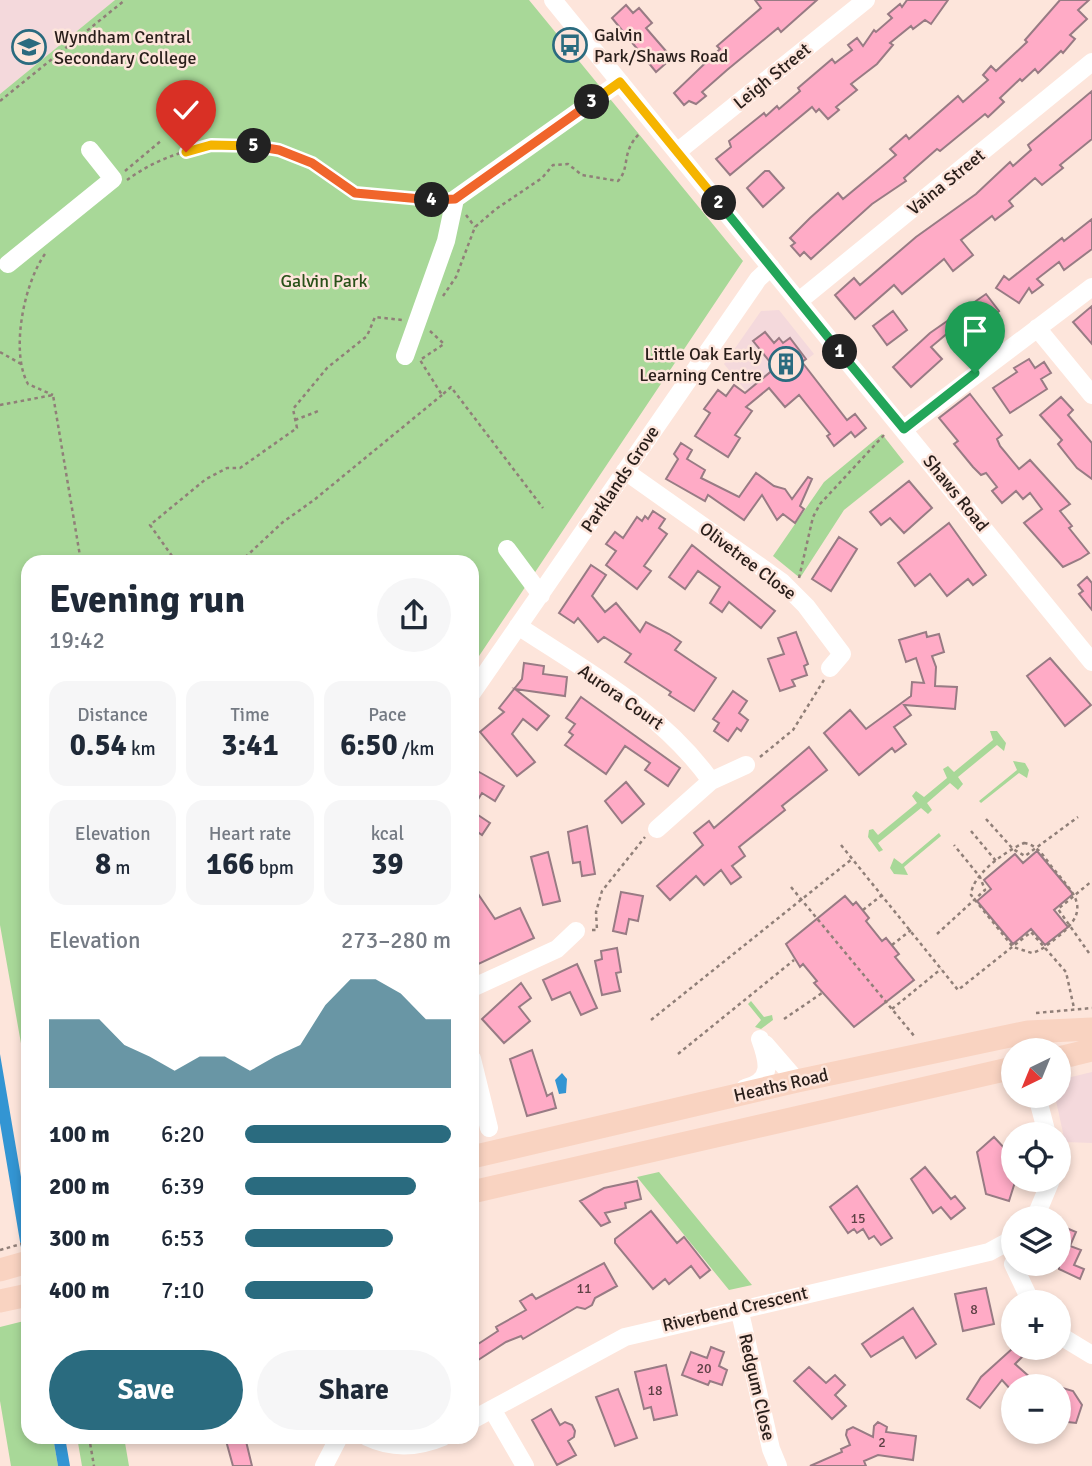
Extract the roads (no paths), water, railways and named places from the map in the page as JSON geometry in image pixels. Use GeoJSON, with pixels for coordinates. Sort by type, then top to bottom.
{"type":"FeatureCollection","features":[{"type":"Feature","properties":{"kind":"main road","name":"Heaths Road"},"geometry":{"type":"LineString","coordinates":[[479,1155],[797,1080],[1028,1032],[1092,1029]]}},
{"type":"Feature","properties":{"kind":"main road"},"geometry":{"type":"LineString","coordinates":[[1071,1055],[1092,1050]]}},
{"type":"Feature","properties":{"kind":"main road","name":"Heaths Road"},"geometry":{"type":"LineString","coordinates":[[479,1190],[1001,1071]]}},
{"type":"Feature","properties":{"kind":"main road"},"geometry":{"type":"LineString","coordinates":[[0,1270],[21,1264]]}},
{"type":"Feature","properties":{"kind":"main road"},"geometry":{"type":"LineString","coordinates":[[0,1301],[21,1296]]}},
{"type":"Feature","properties":{"kind":"street","name":"Shaws Road"},"geometry":{"type":"LineString","coordinates":[[554,0],[1092,662]]}},
{"type":"Feature","properties":{"kind":"street","name":"Leigh Street"},"geometry":{"type":"LineString","coordinates":[[677,152],[866,0]]}},
{"type":"Feature","properties":{"kind":"street","name":"Vaina Street"},"geometry":{"type":"LineString","coordinates":[[799,301],[1092,62]]}},
{"type":"Feature","properties":{"kind":"street"},"geometry":{"type":"LineString","coordinates":[[405,356],[446,241],[455,199],[620,82]]}},
{"type":"Feature","properties":{"kind":"street"},"geometry":{"type":"LineString","coordinates":[[8,264],[116,183],[90,150]]}},
{"type":"Feature","properties":{"kind":"street","name":"Parklands Grove"},"geometry":{"type":"LineString","coordinates":[[479,683],[758,279],[771,267]]}},
{"type":"Feature","properties":{"kind":"street"},"geometry":{"type":"LineString","coordinates":[[904,429],[1092,287]]}},
{"type":"Feature","properties":{"kind":"street"},"geometry":{"type":"LineString","coordinates":[[1037,328],[1092,395]]}},
{"type":"Feature","properties":{"kind":"street","name":"Olivetree Close"},"geometry":{"type":"LineString","coordinates":[[625,471],[782,582],[842,654],[830,668]]}},
{"type":"Feature","properties":{"kind":"street"},"geometry":{"type":"LineString","coordinates":[[507,550],[541,595]]}},
{"type":"Feature","properties":{"kind":"street","name":"Aurora Court"},"geometry":{"type":"LineString","coordinates":[[518,626],[642,708],[670,731],[712,781]]}},
{"type":"Feature","properties":{"kind":"street"},"geometry":{"type":"LineString","coordinates":[[657,829],[712,781],[746,765]]}},
{"type":"Feature","properties":{"kind":"street"},"geometry":{"type":"LineString","coordinates":[[479,985],[557,949],[576,931]]}},
{"type":"Feature","properties":{"kind":"street"},"geometry":{"type":"LineString","coordinates":[[665,1112],[687,1101],[760,1082],[767,1071],[768,1061],[760,1039],[797,1080]]}},
{"type":"Feature","properties":{"kind":"street"},"geometry":{"type":"LineString","coordinates":[[479,1087],[489,1128]]}},
{"type":"Feature","properties":{"kind":"street","name":"Riverbend Crescent"},"geometry":{"type":"LineString","coordinates":[[479,1416],[625,1336],[989,1252],[1001,1246]]}},
{"type":"Feature","properties":{"kind":"street","name":"Redgum Close"},"geometry":{"type":"LineString","coordinates":[[739,1308],[771,1449],[778,1466]]}},
{"type":"Feature","properties":{"kind":"street"},"geometry":{"type":"LineString","coordinates":[[1071,1342],[1092,1355]]}},
{"type":"Feature","properties":{"kind":"street"},"geometry":{"type":"LineString","coordinates":[[492,1409],[525,1466]]}},
{"type":"Feature","properties":{"kind":"street"},"geometry":{"type":"LineString","coordinates":[[324,1466],[335,1444]]}},
{"type":"Feature","properties":{"kind":"street"},"geometry":{"type":"LineString","coordinates":[[390,1444],[413,1444]]}},
{"type":"Feature","properties":{"kind":"water"},"geometry":{"type":"Polygon","coordinates":[[[0,1054],[21,1177],[21,1248],[0,1123],[0,1054]]]}},
{"type":"Feature","properties":{"kind":"water"},"geometry":{"type":"Polygon","coordinates":[[[562,1073],[567,1079],[566,1093],[559,1094],[555,1080],[562,1073]]]}},
{"type":"Feature","properties":{"kind":"water"},"geometry":{"type":"Polygon","coordinates":[[[54,1444],[66,1444],[70,1466],[58,1466],[54,1444]]]}},
{"type":"Feature","properties":{"kind":"place","name":"Galvin Park/Shaws Road"},"geometry":{"type":"Point","coordinates":[570,45]}},
{"type":"Feature","properties":{"kind":"place","name":"Wyndham Central Secondary College"},"geometry":{"type":"Point","coordinates":[29,47]}},
{"type":"Feature","properties":{"kind":"place","name":"Little Oak Early Learning Centre"},"geometry":{"type":"Point","coordinates":[786,364]}},
{"type":"Feature","properties":{"kind":"park label","name":"Galvin Park"},"geometry":{"type":"Point","coordinates":[324,281]}}]}
